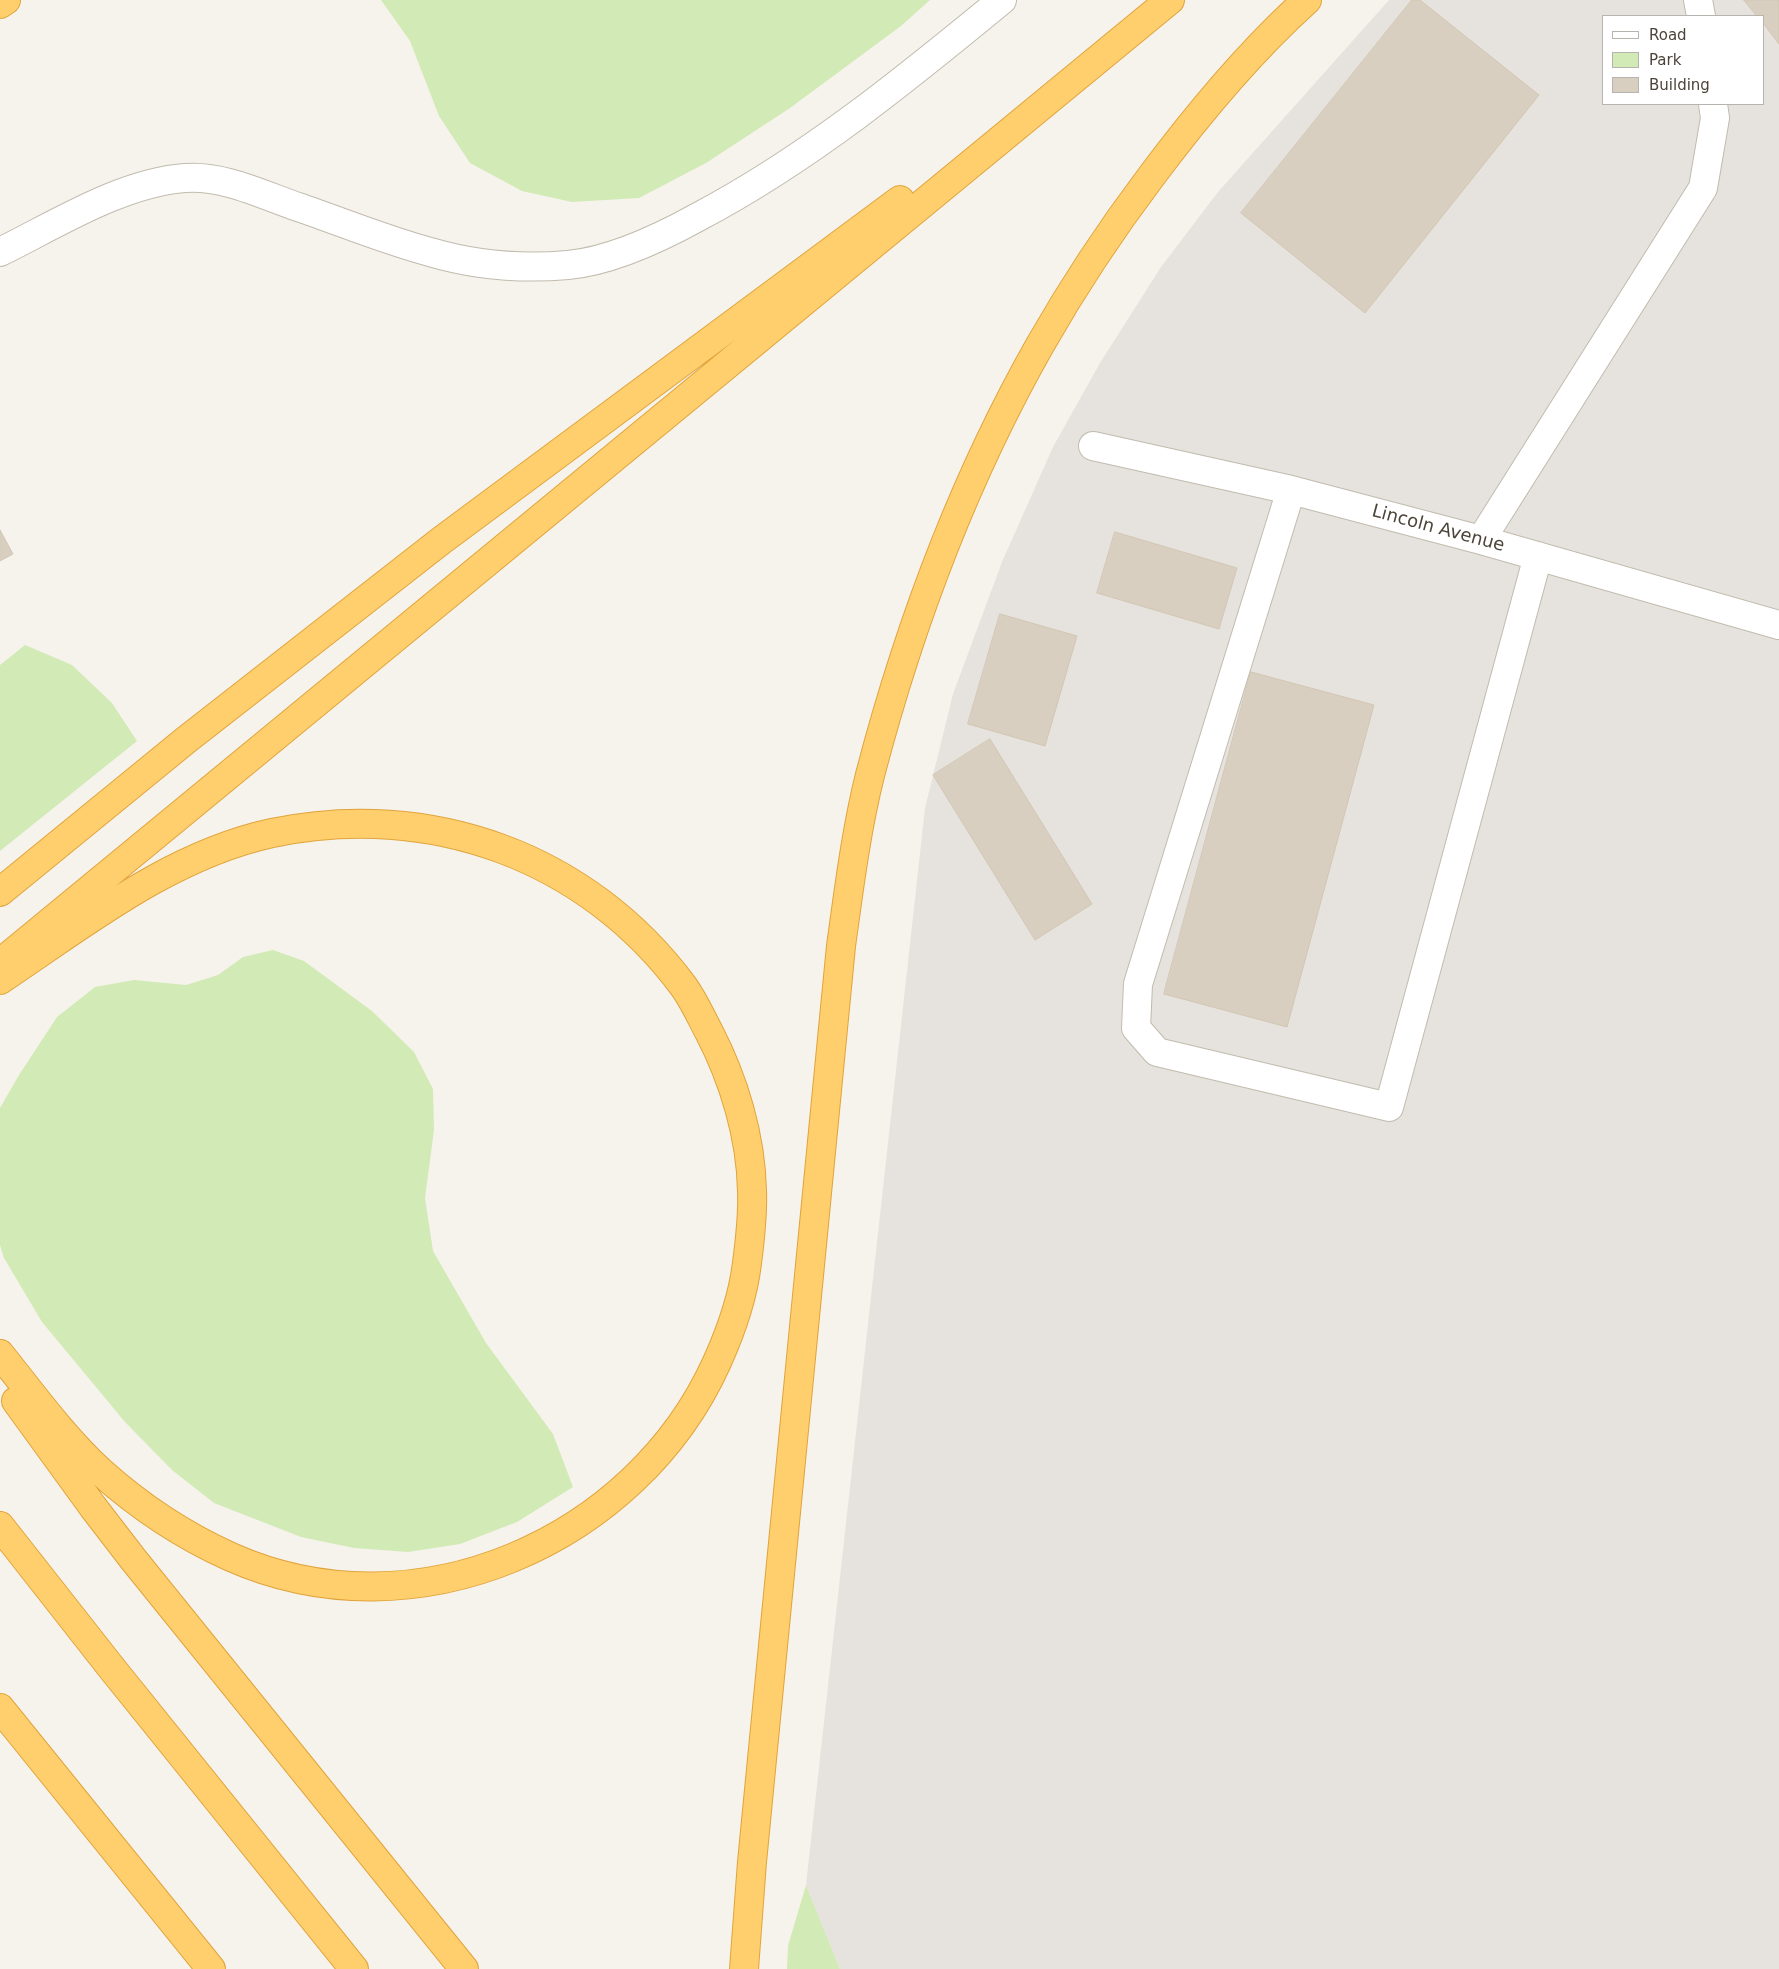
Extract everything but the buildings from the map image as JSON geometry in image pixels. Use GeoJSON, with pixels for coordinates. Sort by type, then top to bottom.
{"type":"FeatureCollection","features":[{"type":"Feature","properties":{"kind":"highway"},"geometry":{"type":"LineString","coordinates":[[0,4],[6,0]]}},
{"type":"Feature","properties":{"kind":"highway"},"geometry":{"type":"LineString","coordinates":[[0,892],[193,734],[442,540],[1170,0]]}},
{"type":"Feature","properties":{"kind":"highway"},"geometry":{"type":"LineString","coordinates":[[0,963],[1170,0]]}},
{"type":"Feature","properties":{"kind":"highway"},"geometry":{"type":"LineString","coordinates":[[744,1969],[752,1862],[841,946],[869,778],[893,692],[926,594],[962,504],[1039,346],[1077,283],[1179,139],[1233,76],[1288,17],[1307,0]]}},
{"type":"Feature","properties":{"kind":"highway"},"geometry":{"type":"LineString","coordinates":[[0,980],[143,886],[207,854],[238,842],[297,828],[357,823],[414,826],[469,838],[496,846],[547,868],[590,894],[630,926],[646,942],[686,991],[721,1055],[732,1085],[748,1153],[752,1189],[747,1268],[738,1306],[725,1343],[710,1375],[692,1408],[668,1441],[641,1472],[586,1518],[517,1556],[483,1570],[449,1579],[379,1588],[338,1586],[305,1580],[258,1567],[209,1546],[158,1516],[98,1469],[58,1425],[0,1354]]}},
{"type":"Feature","properties":{"kind":"highway"},"geometry":{"type":"LineString","coordinates":[[0,1377],[58,1460],[133,1559],[464,1969]]}},
{"type":"Feature","properties":{"kind":"highway"},"geometry":{"type":"LineString","coordinates":[[0,1526],[354,1969]]}},
{"type":"Feature","properties":{"kind":"highway"},"geometry":{"type":"LineString","coordinates":[[0,1708],[211,1969]]}},
{"type":"Feature","properties":{"kind":"street"},"geometry":{"type":"LineString","coordinates":[[0,252],[111,197],[150,183],[188,178],[227,182],[431,253],[480,262],[528,266],[571,264],[616,254],[664,236],[723,204],[776,171],[925,63],[1002,0]]}},
{"type":"Feature","properties":{"kind":"street"},"geometry":{"type":"LineString","coordinates":[[1698,0],[1700,15]]}},
{"type":"Feature","properties":{"kind":"street"},"geometry":{"type":"LineString","coordinates":[[1481,540],[1703,188],[1715,118],[1713,105]]}},
{"type":"Feature","properties":{"kind":"street","name":"Lincoln Avenue"},"geometry":{"type":"LineString","coordinates":[[1093,446],[1291,490],[1481,540],[1779,625]]}},
{"type":"Feature","properties":{"kind":"street"},"geometry":{"type":"LineString","coordinates":[[1291,490],[1138,984],[1136,1028],[1157,1052],[1388,1107],[1538,556]]}},
{"type":"Feature","properties":{"kind":"shaded area"},"geometry":{"type":"Polygon","coordinates":[[[1389,0],[1779,0],[1779,1969],[840,1969],[806,1885],[925,808],[953,694],[1002,562],[1053,447],[1100,363],[1161,267],[1218,192],[1389,0]]]}},
{"type":"Feature","properties":{"kind":"green space"},"geometry":{"type":"Polygon","coordinates":[[[381,0],[930,0],[901,26],[790,108],[706,163],[639,198],[572,202],[522,191],[470,163],[439,116],[410,41],[381,0]]]}},
{"type":"Feature","properties":{"kind":"green space"},"geometry":{"type":"Polygon","coordinates":[[[25,645],[72,665],[112,703],[137,741],[0,851],[0,665],[25,645]]]}},
{"type":"Feature","properties":{"kind":"green space"},"geometry":{"type":"Polygon","coordinates":[[[273,950],[304,961],[372,1011],[414,1052],[433,1089],[434,1130],[425,1198],[433,1251],[486,1343],[553,1434],[573,1487],[517,1522],[460,1544],[408,1552],[354,1548],[301,1537],[214,1503],[172,1470],[125,1422],[42,1322],[4,1258],[0,1245],[0,1108],[57,1017],[95,987],[134,980],[186,985],[218,975],[243,957],[273,950]]]}},
{"type":"Feature","properties":{"kind":"green space"},"geometry":{"type":"Polygon","coordinates":[[[806,1885],[840,1969],[787,1969],[788,1946],[806,1885]]]}}]}
